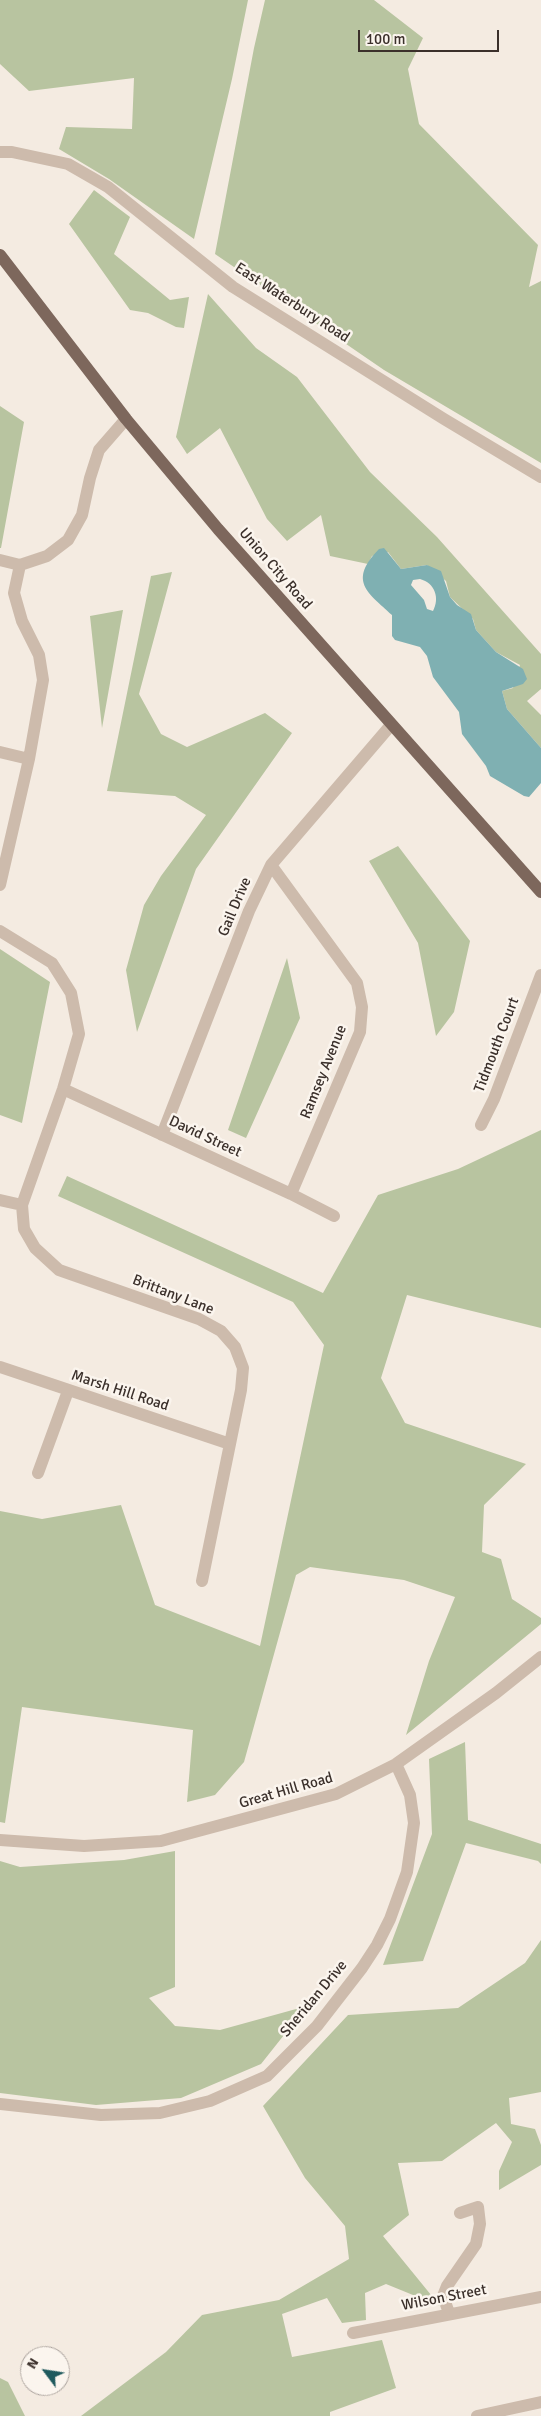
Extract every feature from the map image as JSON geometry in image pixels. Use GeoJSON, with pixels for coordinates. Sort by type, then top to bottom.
{"type":"FeatureCollection","features":[{"type":"Feature","properties":{"kind":"main road","name":"Union City Road"},"geometry":{"type":"LineString","coordinates":[[0,255],[126,419],[231,544],[391,726],[541,892]]}},
{"type":"Feature","properties":{"kind":"street","name":"East Waterbury Road"},"geometry":{"type":"LineString","coordinates":[[0,152],[12,152],[68,164],[108,186],[233,286],[444,419],[541,477]]}},
{"type":"Feature","properties":{"kind":"street"},"geometry":{"type":"LineString","coordinates":[[0,560],[20,564],[47,556],[68,540],[82,514],[90,478],[100,450],[126,419]]}},
{"type":"Feature","properties":{"kind":"street"},"geometry":{"type":"LineString","coordinates":[[0,885],[29,759],[43,680],[39,655],[22,621],[14,593],[20,564]]}},
{"type":"Feature","properties":{"kind":"street","name":"Gail Drive"},"geometry":{"type":"LineString","coordinates":[[162,1135],[249,911],[271,865],[391,726]]}},
{"type":"Feature","properties":{"kind":"street"},"geometry":{"type":"LineString","coordinates":[[0,752],[29,759]]}},
{"type":"Feature","properties":{"kind":"street","name":"Ramsey Avenue"},"geometry":{"type":"LineString","coordinates":[[271,865],[357,983],[362,1007],[360,1032],[291,1194]]}},
{"type":"Feature","properties":{"kind":"street","name":"Brittany Lane"},"geometry":{"type":"LineString","coordinates":[[0,931],[52,963],[71,993],[80,1034],[63,1089],[22,1205],[24,1229],[35,1248],[59,1270],[199,1320],[221,1332],[235,1347],[243,1368],[241,1390],[202,1581]]}},
{"type":"Feature","properties":{"kind":"street","name":"Tidmouth Court"},"geometry":{"type":"LineString","coordinates":[[481,1125],[494,1099],[541,975]]}},
{"type":"Feature","properties":{"kind":"street","name":"David Street"},"geometry":{"type":"LineString","coordinates":[[63,1089],[291,1194],[334,1216]]}},
{"type":"Feature","properties":{"kind":"street"},"geometry":{"type":"LineString","coordinates":[[0,1200],[22,1205]]}},
{"type":"Feature","properties":{"kind":"street","name":"Marsh Hill Road"},"geometry":{"type":"LineString","coordinates":[[0,1367],[230,1444]]}},
{"type":"Feature","properties":{"kind":"street"},"geometry":{"type":"LineString","coordinates":[[38,1473],[68,1391]]}},
{"type":"Feature","properties":{"kind":"street","name":"Great Hill Road"},"geometry":{"type":"LineString","coordinates":[[0,1840],[84,1846],[160,1841],[329,1797],[350,1789],[396,1764],[476,1708],[541,1657]]}},
{"type":"Feature","properties":{"kind":"street","name":"Sheridan Drive"},"geometry":{"type":"LineString","coordinates":[[0,2104],[101,2115],[160,2113],[210,2101],[267,2076],[317,2026],[378,1945],[390,1919],[407,1872],[414,1823],[410,1795],[396,1764]]}},
{"type":"Feature","properties":{"kind":"street"},"geometry":{"type":"LineString","coordinates":[[449,2313],[443,2296],[447,2286],[476,2244],[480,2224],[478,2207],[460,2212]]}},
{"type":"Feature","properties":{"kind":"street","name":"Wilson Street"},"geometry":{"type":"LineString","coordinates":[[353,2333],[449,2313],[541,2297]]}},
{"type":"Feature","properties":{"kind":"street"},"geometry":{"type":"LineString","coordinates":[[477,2416],[541,2402]]}},
{"type":"Feature","properties":{"kind":"green space"},"geometry":{"type":"Polygon","coordinates":[[[0,0],[248,0],[232,79],[194,239],[109,179],[59,149],[66,127],[132,129],[134,78],[29,91],[0,64],[0,0]]]}},
{"type":"Feature","properties":{"kind":"green space"},"geometry":{"type":"Polygon","coordinates":[[[265,0],[374,0],[423,38],[408,69],[419,124],[538,245],[529,287],[541,281],[541,463],[384,370],[215,254],[254,48],[265,0]]]}},
{"type":"Feature","properties":{"kind":"green space"},"geometry":{"type":"Polygon","coordinates":[[[94,190],[130,217],[114,254],[170,300],[189,297],[184,328],[176,327],[148,313],[130,310],[69,224],[94,190]]]}},
{"type":"Feature","properties":{"kind":"green space"},"geometry":{"type":"Polygon","coordinates":[[[208,294],[256,348],[297,377],[370,472],[437,537],[541,654],[541,689],[527,701],[541,715],[541,748],[507,709],[502,691],[513,688],[520,665],[496,652],[476,630],[473,619],[450,597],[446,581],[427,565],[401,569],[388,552],[372,556],[368,564],[330,556],[321,515],[287,541],[267,519],[220,428],[187,454],[176,437],[208,294]]]}},
{"type":"Feature","properties":{"kind":"green space"},"geometry":{"type":"Polygon","coordinates":[[[0,406],[24,422],[1,548],[0,548],[0,406]]]}},
{"type":"Feature","properties":{"kind":"green space"},"geometry":{"type":"Polygon","coordinates":[[[172,572],[139,694],[161,734],[187,747],[265,713],[292,733],[196,869],[137,1032],[126,970],[144,905],[161,876],[206,815],[175,796],[107,791],[151,576],[172,572]]]}},
{"type":"Feature","properties":{"kind":"green space"},"geometry":{"type":"Polygon","coordinates":[[[123,610],[102,728],[90,616],[123,610]]]}},
{"type":"Feature","properties":{"kind":"green space"},"geometry":{"type":"Polygon","coordinates":[[[398,846],[470,941],[454,1012],[436,1036],[418,943],[369,861],[398,846]]]}},
{"type":"Feature","properties":{"kind":"green space"},"geometry":{"type":"Polygon","coordinates":[[[0,949],[50,982],[22,1123],[0,1115],[0,949]]]}},
{"type":"Feature","properties":{"kind":"green space"},"geometry":{"type":"Polygon","coordinates":[[[287,958],[300,1018],[246,1138],[228,1130],[287,958]]]}},
{"type":"Feature","properties":{"kind":"green space"},"geometry":{"type":"Polygon","coordinates":[[[541,1130],[541,1328],[407,1295],[381,1378],[405,1423],[526,1464],[484,1505],[482,1552],[501,1559],[512,1599],[541,1618],[541,1624],[406,1735],[429,1661],[455,1597],[404,1580],[310,1567],[296,1575],[244,1762],[215,1795],[187,1802],[193,1730],[22,1707],[5,1823],[0,1822],[0,1511],[42,1519],[121,1505],[155,1605],[260,1646],[324,1345],[293,1302],[58,1196],[67,1176],[323,1293],[378,1195],[458,1169],[541,1130]]]}},
{"type":"Feature","properties":{"kind":"green space"},"geometry":{"type":"Polygon","coordinates":[[[465,1742],[468,1820],[541,1844],[541,1864],[538,1861],[466,1843],[423,1961],[383,1965],[432,1834],[429,1759],[465,1742]]]}},
{"type":"Feature","properties":{"kind":"green space"},"geometry":{"type":"Polygon","coordinates":[[[175,1851],[175,1987],[149,1998],[175,2026],[220,2030],[307,2006],[261,2064],[181,2098],[96,2105],[0,2093],[0,1861],[20,1867],[124,1860],[175,1851]]]}},
{"type":"Feature","properties":{"kind":"green space"},"geometry":{"type":"Polygon","coordinates":[[[541,1940],[541,2092],[509,2098],[511,2124],[535,2129],[541,2145],[541,2165],[499,2190],[499,2171],[512,2142],[496,2123],[442,2161],[398,2163],[409,2215],[383,2236],[440,2306],[386,2284],[365,2293],[366,2320],[342,2323],[327,2298],[282,2314],[292,2357],[382,2340],[396,2388],[330,2412],[330,2416],[81,2416],[166,2352],[202,2315],[279,2300],[349,2259],[345,2226],[305,2178],[263,2106],[348,2015],[458,2008],[525,1963],[541,1940]]]}},
{"type":"Feature","properties":{"kind":"green space"},"geometry":{"type":"Polygon","coordinates":[[[0,2378],[8,2382],[25,2416],[0,2416],[0,2378]]]}},
{"type":"Feature","properties":{"kind":"water"},"geometry":{"type":"Polygon","coordinates":[[[384,548],[401,569],[427,565],[441,571],[450,597],[457,605],[471,614],[476,630],[496,652],[523,669],[527,679],[523,684],[502,691],[507,709],[541,748],[541,783],[529,797],[490,776],[486,766],[462,734],[459,712],[433,677],[427,656],[420,647],[395,640],[392,636],[392,615],[375,599],[364,585],[364,570],[379,549],[384,548]],[[420,579],[413,580],[411,585],[424,600],[427,609],[433,611],[436,601],[435,592],[433,587],[420,579]]]}}]}
